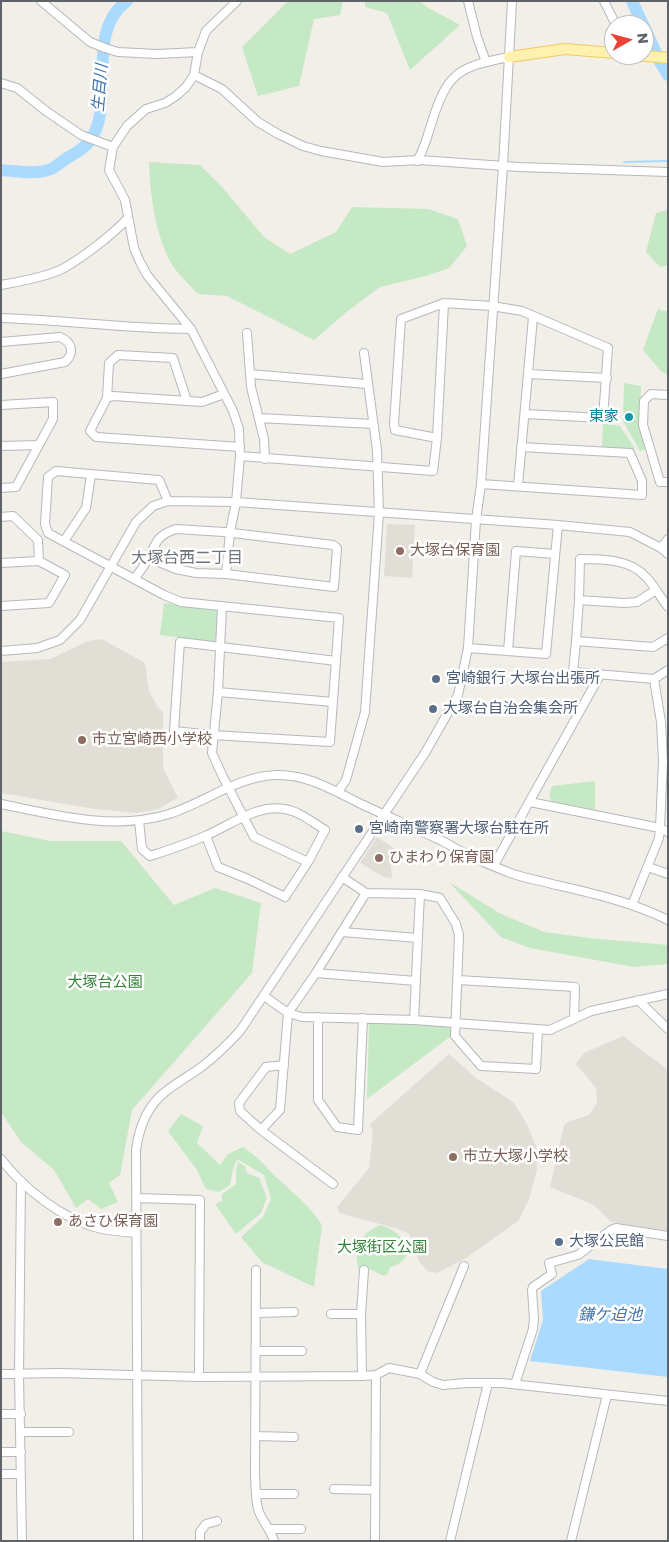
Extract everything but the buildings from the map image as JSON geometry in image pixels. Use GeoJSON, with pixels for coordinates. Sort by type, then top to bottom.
{"type":"FeatureCollection","features":[{"type":"Feature","properties":{"kind":"main road"},"geometry":{"type":"LineString","coordinates":[[509,57],[565,49],[604,52]]}},
{"type":"Feature","properties":{"kind":"main road"},"geometry":{"type":"LineString","coordinates":[[654,57],[668,58]]}},
{"type":"Feature","properties":{"kind":"street"},"geometry":{"type":"LineString","coordinates":[[40,1],[90,42],[105,48],[118,52],[157,54],[198,52]]}},
{"type":"Feature","properties":{"kind":"street"},"geometry":{"type":"LineString","coordinates":[[226,574],[230,532],[236,502],[240,456],[239,429],[224,394],[191,329],[147,275],[134,248],[125,200],[109,170],[113,147],[127,126],[146,109],[176,96],[186,87],[194,75],[198,52],[206,31],[237,1]]}},
{"type":"Feature","properties":{"kind":"street"},"geometry":{"type":"LineString","coordinates":[[468,1],[477,37],[486,62]]}},
{"type":"Feature","properties":{"kind":"street"},"geometry":{"type":"LineString","coordinates":[[138,1541],[136,1150],[138,1136],[151,1106],[162,1093],[222,1050],[240,1030],[425,753],[458,695],[468,648],[476,520],[481,484],[503,166],[512,1]]}},
{"type":"Feature","properties":{"kind":"street"},"geometry":{"type":"LineString","coordinates":[[604,1],[611,15]]}},
{"type":"Feature","properties":{"kind":"street"},"geometry":{"type":"LineString","coordinates":[[417,161],[422,152],[442,93],[450,80],[462,70],[509,57]]}},
{"type":"Feature","properties":{"kind":"street"},"geometry":{"type":"LineString","coordinates":[[194,75],[222,89],[258,122],[278,134],[302,146],[328,153],[383,162],[417,161],[668,172]]}},
{"type":"Feature","properties":{"kind":"street"},"geometry":{"type":"LineString","coordinates":[[1,83],[17,88],[81,135],[113,147]]}},
{"type":"Feature","properties":{"kind":"street"},"geometry":{"type":"LineString","coordinates":[[1,285],[29,279],[63,268],[88,252],[128,218]]}},
{"type":"Feature","properties":{"kind":"street"},"geometry":{"type":"LineString","coordinates":[[240,456],[433,471],[437,438],[444,303]]}},
{"type":"Feature","properties":{"kind":"street"},"geometry":{"type":"LineString","coordinates":[[437,438],[395,430],[394,424],[401,319],[444,303],[492,306],[522,311],[608,348],[603,418],[525,414]]}},
{"type":"Feature","properties":{"kind":"street"},"geometry":{"type":"LineString","coordinates":[[518,486],[533,317]]}},
{"type":"Feature","properties":{"kind":"street"},"geometry":{"type":"LineString","coordinates":[[1,318],[39,319],[162,329],[191,329]]}},
{"type":"Feature","properties":{"kind":"street"},"geometry":{"type":"LineString","coordinates":[[247,332],[251,387],[264,439],[265,459]]}},
{"type":"Feature","properties":{"kind":"street"},"geometry":{"type":"LineString","coordinates":[[1,342],[60,337],[71,346],[72,352],[70,358],[65,362],[1,374]]}},
{"type":"Feature","properties":{"kind":"street"},"geometry":{"type":"LineString","coordinates":[[338,792],[346,780],[366,712],[379,513],[377,450],[364,353]]}},
{"type":"Feature","properties":{"kind":"street"},"geometry":{"type":"LineString","coordinates":[[187,401],[173,358],[118,355],[109,363],[107,398],[90,431],[96,437],[240,447]]}},
{"type":"Feature","properties":{"kind":"street"},"geometry":{"type":"LineString","coordinates":[[250,374],[367,384]]}},
{"type":"Feature","properties":{"kind":"street"},"geometry":{"type":"LineString","coordinates":[[528,374],[606,378]]}},
{"type":"Feature","properties":{"kind":"street"},"geometry":{"type":"LineString","coordinates":[[107,398],[113,396],[202,402],[224,394]]}},
{"type":"Feature","properties":{"kind":"street"},"geometry":{"type":"LineString","coordinates":[[668,395],[651,394],[644,400],[643,425],[660,482],[668,482]]}},
{"type":"Feature","properties":{"kind":"street"},"geometry":{"type":"LineString","coordinates":[[1,405],[53,402],[54,419],[16,487],[1,488]]}},
{"type":"Feature","properties":{"kind":"street"},"geometry":{"type":"LineString","coordinates":[[259,418],[373,424]]}},
{"type":"Feature","properties":{"kind":"street"},"geometry":{"type":"LineString","coordinates":[[1,446],[38,445]]}},
{"type":"Feature","properties":{"kind":"street"},"geometry":{"type":"LineString","coordinates":[[481,484],[642,495],[642,482],[630,453],[521,447]]}},
{"type":"Feature","properties":{"kind":"street"},"geometry":{"type":"LineString","coordinates":[[168,501],[159,480],[56,471],[48,477],[45,524],[48,532],[164,595],[181,602],[339,618],[336,661],[330,742],[213,735],[174,730],[180,642],[336,661]]}},
{"type":"Feature","properties":{"kind":"street"},"geometry":{"type":"LineString","coordinates":[[64,541],[86,508],[91,475]]}},
{"type":"Feature","properties":{"kind":"street"},"geometry":{"type":"LineString","coordinates":[[1,650],[37,648],[60,640],[80,620],[136,522],[153,506],[168,501],[236,502],[558,525],[630,532],[661,548],[668,554]]}},
{"type":"Feature","properties":{"kind":"street"},"geometry":{"type":"LineString","coordinates":[[1,517],[13,516],[38,540],[39,561]]}},
{"type":"Feature","properties":{"kind":"street"},"geometry":{"type":"LineString","coordinates":[[468,648],[546,654],[558,525]]}},
{"type":"Feature","properties":{"kind":"street"},"geometry":{"type":"LineString","coordinates":[[134,579],[149,558],[158,538],[176,529],[230,532],[333,545],[337,548],[334,587],[226,574],[196,573],[176,569],[149,558]]}},
{"type":"Feature","properties":{"kind":"street"},"geometry":{"type":"LineString","coordinates":[[661,548],[668,539]]}},
{"type":"Feature","properties":{"kind":"street"},"geometry":{"type":"LineString","coordinates":[[508,651],[516,551],[555,554]]}},
{"type":"Feature","properties":{"kind":"street"},"geometry":{"type":"LineString","coordinates":[[668,608],[646,577],[638,570],[624,564],[601,559],[580,559],[579,600],[573,672],[654,679],[668,670]]}},
{"type":"Feature","properties":{"kind":"street"},"geometry":{"type":"LineString","coordinates":[[1,563],[39,561],[65,575],[49,603],[1,606]]}},
{"type":"Feature","properties":{"kind":"street"},"geometry":{"type":"LineString","coordinates":[[579,600],[637,602],[656,590]]}},
{"type":"Feature","properties":{"kind":"street"},"geometry":{"type":"LineString","coordinates":[[222,606],[218,692],[212,753],[254,837],[308,862]]}},
{"type":"Feature","properties":{"kind":"street"},"geometry":{"type":"LineString","coordinates":[[576,641],[653,647],[668,638]]}},
{"type":"Feature","properties":{"kind":"street"},"geometry":{"type":"LineString","coordinates":[[494,865],[600,675]]}},
{"type":"Feature","properties":{"kind":"street"},"geometry":{"type":"LineString","coordinates":[[632,905],[664,830],[664,719],[654,679]]}},
{"type":"Feature","properties":{"kind":"street"},"geometry":{"type":"LineString","coordinates":[[218,692],[333,702]]}},
{"type":"Feature","properties":{"kind":"street"},"geometry":{"type":"LineString","coordinates":[[1,804],[100,822],[139,821],[170,814],[228,788],[260,777],[275,775],[293,776],[313,781],[338,792],[441,840],[467,855],[508,872],[632,905],[668,920]]}},
{"type":"Feature","properties":{"kind":"street"},"geometry":{"type":"LineString","coordinates":[[530,802],[664,830]]}},
{"type":"Feature","properties":{"kind":"street"},"geometry":{"type":"LineString","coordinates":[[139,821],[142,849],[150,856],[206,836],[243,816],[270,808],[296,811],[325,830],[308,862],[285,897],[218,867],[206,836]]}},
{"type":"Feature","properties":{"kind":"street"},"geometry":{"type":"LineString","coordinates":[[648,867],[668,874]]}},
{"type":"Feature","properties":{"kind":"street"},"geometry":{"type":"LineString","coordinates":[[342,877],[366,893],[420,894],[440,898],[456,924],[458,935],[456,1036],[480,1066],[536,1070],[538,1030]]}},
{"type":"Feature","properties":{"kind":"street"},"geometry":{"type":"LineString","coordinates":[[261,1130],[280,1110],[288,1013],[316,973],[366,893]]}},
{"type":"Feature","properties":{"kind":"street"},"geometry":{"type":"LineString","coordinates":[[414,1020],[420,894]]}},
{"type":"Feature","properties":{"kind":"street"},"geometry":{"type":"LineString","coordinates":[[342,932],[418,938]]}},
{"type":"Feature","properties":{"kind":"street"},"geometry":{"type":"LineString","coordinates":[[316,973],[416,981]]}},
{"type":"Feature","properties":{"kind":"street"},"geometry":{"type":"LineString","coordinates":[[458,980],[575,987],[574,1018]]}},
{"type":"Feature","properties":{"kind":"street"},"geometry":{"type":"LineString","coordinates":[[264,996],[288,1013],[302,1017],[414,1020],[550,1030],[591,1011],[668,994]]}},
{"type":"Feature","properties":{"kind":"street"},"geometry":{"type":"LineString","coordinates":[[638,1000],[668,1029]]}},
{"type":"Feature","properties":{"kind":"street"},"geometry":{"type":"LineString","coordinates":[[318,1018],[318,1100],[337,1127],[358,1130],[364,1018]]}},
{"type":"Feature","properties":{"kind":"street"},"geometry":{"type":"LineString","coordinates":[[284,1065],[266,1067],[239,1103],[240,1111],[261,1130],[333,1184]]}},
{"type":"Feature","properties":{"kind":"street"},"geometry":{"type":"LineString","coordinates":[[1,1159],[22,1181],[57,1210],[81,1222],[106,1230],[136,1233]]}},
{"type":"Feature","properties":{"kind":"street"},"geometry":{"type":"LineString","coordinates":[[22,1181],[19,1375],[22,1541]]}},
{"type":"Feature","properties":{"kind":"street"},"geometry":{"type":"LineString","coordinates":[[136,1198],[200,1200],[199,1377]]}},
{"type":"Feature","properties":{"kind":"street"},"geometry":{"type":"LineString","coordinates":[[515,1384],[533,1329],[532,1290],[533,1287],[552,1274],[549,1263],[578,1255],[616,1228],[668,1236]]}},
{"type":"Feature","properties":{"kind":"street"},"geometry":{"type":"LineString","coordinates":[[420,1374],[464,1266]]}},
{"type":"Feature","properties":{"kind":"street"},"geometry":{"type":"LineString","coordinates":[[256,1270],[256,1494],[260,1514],[270,1529],[274,1541]]}},
{"type":"Feature","properties":{"kind":"street"},"geometry":{"type":"LineString","coordinates":[[362,1376],[361,1314],[364,1270]]}},
{"type":"Feature","properties":{"kind":"street"},"geometry":{"type":"LineString","coordinates":[[256,1313],[294,1312]]}},
{"type":"Feature","properties":{"kind":"street"},"geometry":{"type":"LineString","coordinates":[[331,1314],[361,1314]]}},
{"type":"Feature","properties":{"kind":"street"},"geometry":{"type":"LineString","coordinates":[[256,1351],[302,1351]]}},
{"type":"Feature","properties":{"kind":"street"},"geometry":{"type":"LineString","coordinates":[[1,1374],[199,1377],[362,1376],[376,1375],[389,1368],[420,1374],[433,1382],[443,1385],[466,1383],[515,1384],[668,1401]]}},
{"type":"Feature","properties":{"kind":"street"},"geometry":{"type":"LineString","coordinates":[[375,1541],[376,1375]]}},
{"type":"Feature","properties":{"kind":"street"},"geometry":{"type":"LineString","coordinates":[[450,1541],[488,1383]]}},
{"type":"Feature","properties":{"kind":"street"},"geometry":{"type":"LineString","coordinates":[[571,1541],[607,1395]]}},
{"type":"Feature","properties":{"kind":"street"},"geometry":{"type":"LineString","coordinates":[[1,1414],[21,1414]]}},
{"type":"Feature","properties":{"kind":"street"},"geometry":{"type":"LineString","coordinates":[[21,1432],[69,1432]]}},
{"type":"Feature","properties":{"kind":"street"},"geometry":{"type":"LineString","coordinates":[[256,1436],[294,1437]]}},
{"type":"Feature","properties":{"kind":"street"},"geometry":{"type":"LineString","coordinates":[[1,1452],[21,1452]]}},
{"type":"Feature","properties":{"kind":"street"},"geometry":{"type":"LineString","coordinates":[[1,1474],[21,1474]]}},
{"type":"Feature","properties":{"kind":"street"},"geometry":{"type":"LineString","coordinates":[[334,1489],[375,1490]]}},
{"type":"Feature","properties":{"kind":"street"},"geometry":{"type":"LineString","coordinates":[[256,1494],[294,1494]]}},
{"type":"Feature","properties":{"kind":"street"},"geometry":{"type":"LineString","coordinates":[[200,1541],[200,1532],[206,1524],[217,1521]]}},
{"type":"Feature","properties":{"kind":"street"},"geometry":{"type":"LineString","coordinates":[[270,1529],[301,1530]]}},
{"type":"Feature","properties":{"kind":"shaded area","name":"大塚台保育園"},"geometry":{"type":"Polygon","coordinates":[[[387,524],[415,525],[412,578],[384,576],[387,524]]]}},
{"type":"Feature","properties":{"kind":"shaded area","name":"市立宮崎西小学校"},"geometry":{"type":"Polygon","coordinates":[[[102,639],[145,663],[149,691],[157,706],[163,712],[163,768],[178,798],[158,809],[137,813],[95,809],[1,793],[1,662],[50,659],[88,641],[102,639]]]}},
{"type":"Feature","properties":{"kind":"shaded area","name":"ひまわり保育園"},"geometry":{"type":"Polygon","coordinates":[[[377,837],[395,849],[397,853],[391,863],[392,878],[384,877],[360,863],[377,837]]]}},
{"type":"Feature","properties":{"kind":"shaded area"},"geometry":{"type":"Polygon","coordinates":[[[623,1036],[668,1070],[668,1231],[611,1222],[594,1205],[550,1187],[564,1125],[589,1115],[597,1103],[596,1088],[576,1064],[584,1053],[623,1036]]]}},
{"type":"Feature","properties":{"kind":"shaded area","name":"市立大塚小学校"},"geometry":{"type":"Polygon","coordinates":[[[449,1054],[476,1078],[513,1102],[527,1124],[536,1146],[537,1169],[529,1200],[518,1221],[465,1259],[437,1273],[427,1271],[418,1260],[415,1243],[408,1233],[339,1213],[337,1207],[369,1168],[373,1131],[370,1126],[371,1123],[449,1054]]]}},
{"type":"Feature","properties":{"kind":"green space"},"geometry":{"type":"Polygon","coordinates":[[[288,1],[343,1],[340,15],[314,19],[299,86],[258,96],[242,47],[288,1]]]}},
{"type":"Feature","properties":{"kind":"green space"},"geometry":{"type":"Polygon","coordinates":[[[365,1],[421,1],[425,6],[460,25],[410,70],[387,13],[365,7],[365,1]]]}},
{"type":"Feature","properties":{"kind":"green space"},"geometry":{"type":"Polygon","coordinates":[[[149,162],[200,165],[223,188],[264,237],[290,254],[336,232],[352,207],[428,209],[458,219],[467,246],[449,268],[426,276],[380,287],[314,340],[227,296],[198,294],[183,278],[170,261],[157,226],[152,200],[149,162]]]}},
{"type":"Feature","properties":{"kind":"green space"},"geometry":{"type":"Polygon","coordinates":[[[666,210],[668,212],[668,265],[660,267],[646,252],[656,213],[666,210]]]}},
{"type":"Feature","properties":{"kind":"green space"},"geometry":{"type":"Polygon","coordinates":[[[658,309],[668,312],[668,375],[661,371],[643,350],[658,309]]]}},
{"type":"Feature","properties":{"kind":"green space"},"geometry":{"type":"Polygon","coordinates":[[[624,383],[641,386],[640,425],[646,449],[640,451],[623,421],[624,383]]]}},
{"type":"Feature","properties":{"kind":"green space"},"geometry":{"type":"Polygon","coordinates":[[[603,423],[620,426],[635,449],[602,447],[603,423]]]}},
{"type":"Feature","properties":{"kind":"green space"},"geometry":{"type":"Polygon","coordinates":[[[164,603],[219,609],[215,642],[160,635],[164,603]]]}},
{"type":"Feature","properties":{"kind":"green space"},"geometry":{"type":"Polygon","coordinates":[[[595,781],[595,810],[553,803],[551,799],[552,786],[595,781]]]}},
{"type":"Feature","properties":{"kind":"green space","name":"大塚台公園"},"geometry":{"type":"Polygon","coordinates":[[[1,831],[50,841],[121,841],[174,905],[215,888],[261,903],[252,973],[132,1110],[120,1175],[109,1183],[118,1202],[101,1209],[88,1199],[76,1208],[54,1170],[21,1142],[1,1112],[1,831]]]}},
{"type":"Feature","properties":{"kind":"green space"},"geometry":{"type":"Polygon","coordinates":[[[449,882],[501,914],[544,932],[668,945],[668,964],[634,967],[530,948],[501,937],[449,882]]]}},
{"type":"Feature","properties":{"kind":"green space"},"geometry":{"type":"Polygon","coordinates":[[[375,1022],[453,1027],[451,1036],[367,1099],[369,1024],[375,1022]]]}},
{"type":"Feature","properties":{"kind":"green space"},"geometry":{"type":"Polygon","coordinates":[[[181,1114],[203,1126],[197,1143],[220,1165],[228,1154],[243,1147],[261,1161],[317,1218],[322,1225],[314,1287],[262,1262],[241,1237],[263,1217],[271,1199],[264,1175],[237,1159],[230,1185],[219,1192],[206,1189],[197,1170],[168,1131],[181,1114]]]}},
{"type":"Feature","properties":{"kind":"green space"},"geometry":{"type":"Polygon","coordinates":[[[238,1162],[245,1166],[247,1173],[259,1178],[267,1198],[261,1213],[236,1234],[215,1204],[222,1201],[222,1194],[236,1184],[238,1162]]]}},
{"type":"Feature","properties":{"kind":"green space","name":"大塚街区公園"},"geometry":{"type":"Polygon","coordinates":[[[381,1225],[399,1235],[408,1254],[396,1265],[390,1267],[388,1273],[384,1276],[367,1268],[358,1269],[355,1244],[360,1243],[366,1234],[381,1225]]]}},
{"type":"Feature","properties":{"kind":"water","name":"鎌ケ迫池"},"geometry":{"type":"Polygon","coordinates":[[[589,1259],[668,1269],[668,1377],[530,1361],[543,1320],[541,1291],[589,1259]]]}},
{"type":"Feature","properties":{"kind":"waterway","name":"生目川"},"geometry":{"type":"LineString","coordinates":[[1,170],[20,172],[45,171],[82,149],[89,142],[97,126],[101,108],[103,50],[107,31],[114,15],[127,1]]}},
{"type":"Feature","properties":{"kind":"waterway"},"geometry":{"type":"LineString","coordinates":[[632,1],[638,15]]}},
{"type":"Feature","properties":{"kind":"waterway"},"geometry":{"type":"LineString","coordinates":[[654,48],[668,75]]}},
{"type":"Feature","properties":{"kind":"waterway"},"geometry":{"type":"LineString","coordinates":[[624,162],[668,161]]}},
{"type":"Feature","properties":{"kind":"place","name":"東家"},"geometry":{"type":"Point","coordinates":[629,417]}},
{"type":"Feature","properties":{"kind":"place","name":"大塚台保育園"},"geometry":{"type":"Point","coordinates":[400,551]}},
{"type":"Feature","properties":{"kind":"place","name":"宮崎銀行 大塚台出張所"},"geometry":{"type":"Point","coordinates":[436,679]}},
{"type":"Feature","properties":{"kind":"place","name":"大塚台自治会集会所"},"geometry":{"type":"Point","coordinates":[433,709]}},
{"type":"Feature","properties":{"kind":"place","name":"市立宮崎西小学校"},"geometry":{"type":"Point","coordinates":[82,740]}},
{"type":"Feature","properties":{"kind":"place","name":"宮崎南警察署大塚台駐在所"},"geometry":{"type":"Point","coordinates":[359,829]}},
{"type":"Feature","properties":{"kind":"place","name":"ひまわり保育園"},"geometry":{"type":"Point","coordinates":[379,858]}},
{"type":"Feature","properties":{"kind":"place","name":"市立大塚小学校"},"geometry":{"type":"Point","coordinates":[453,1157]}},
{"type":"Feature","properties":{"kind":"place","name":"あさひ保育園"},"geometry":{"type":"Point","coordinates":[58,1222]}},
{"type":"Feature","properties":{"kind":"place","name":"大塚公民館"},"geometry":{"type":"Point","coordinates":[559,1242]}},
{"type":"Feature","properties":{"kind":"district","name":"大塚台西二丁目"},"geometry":{"type":"Point","coordinates":[187,559]}}]}
